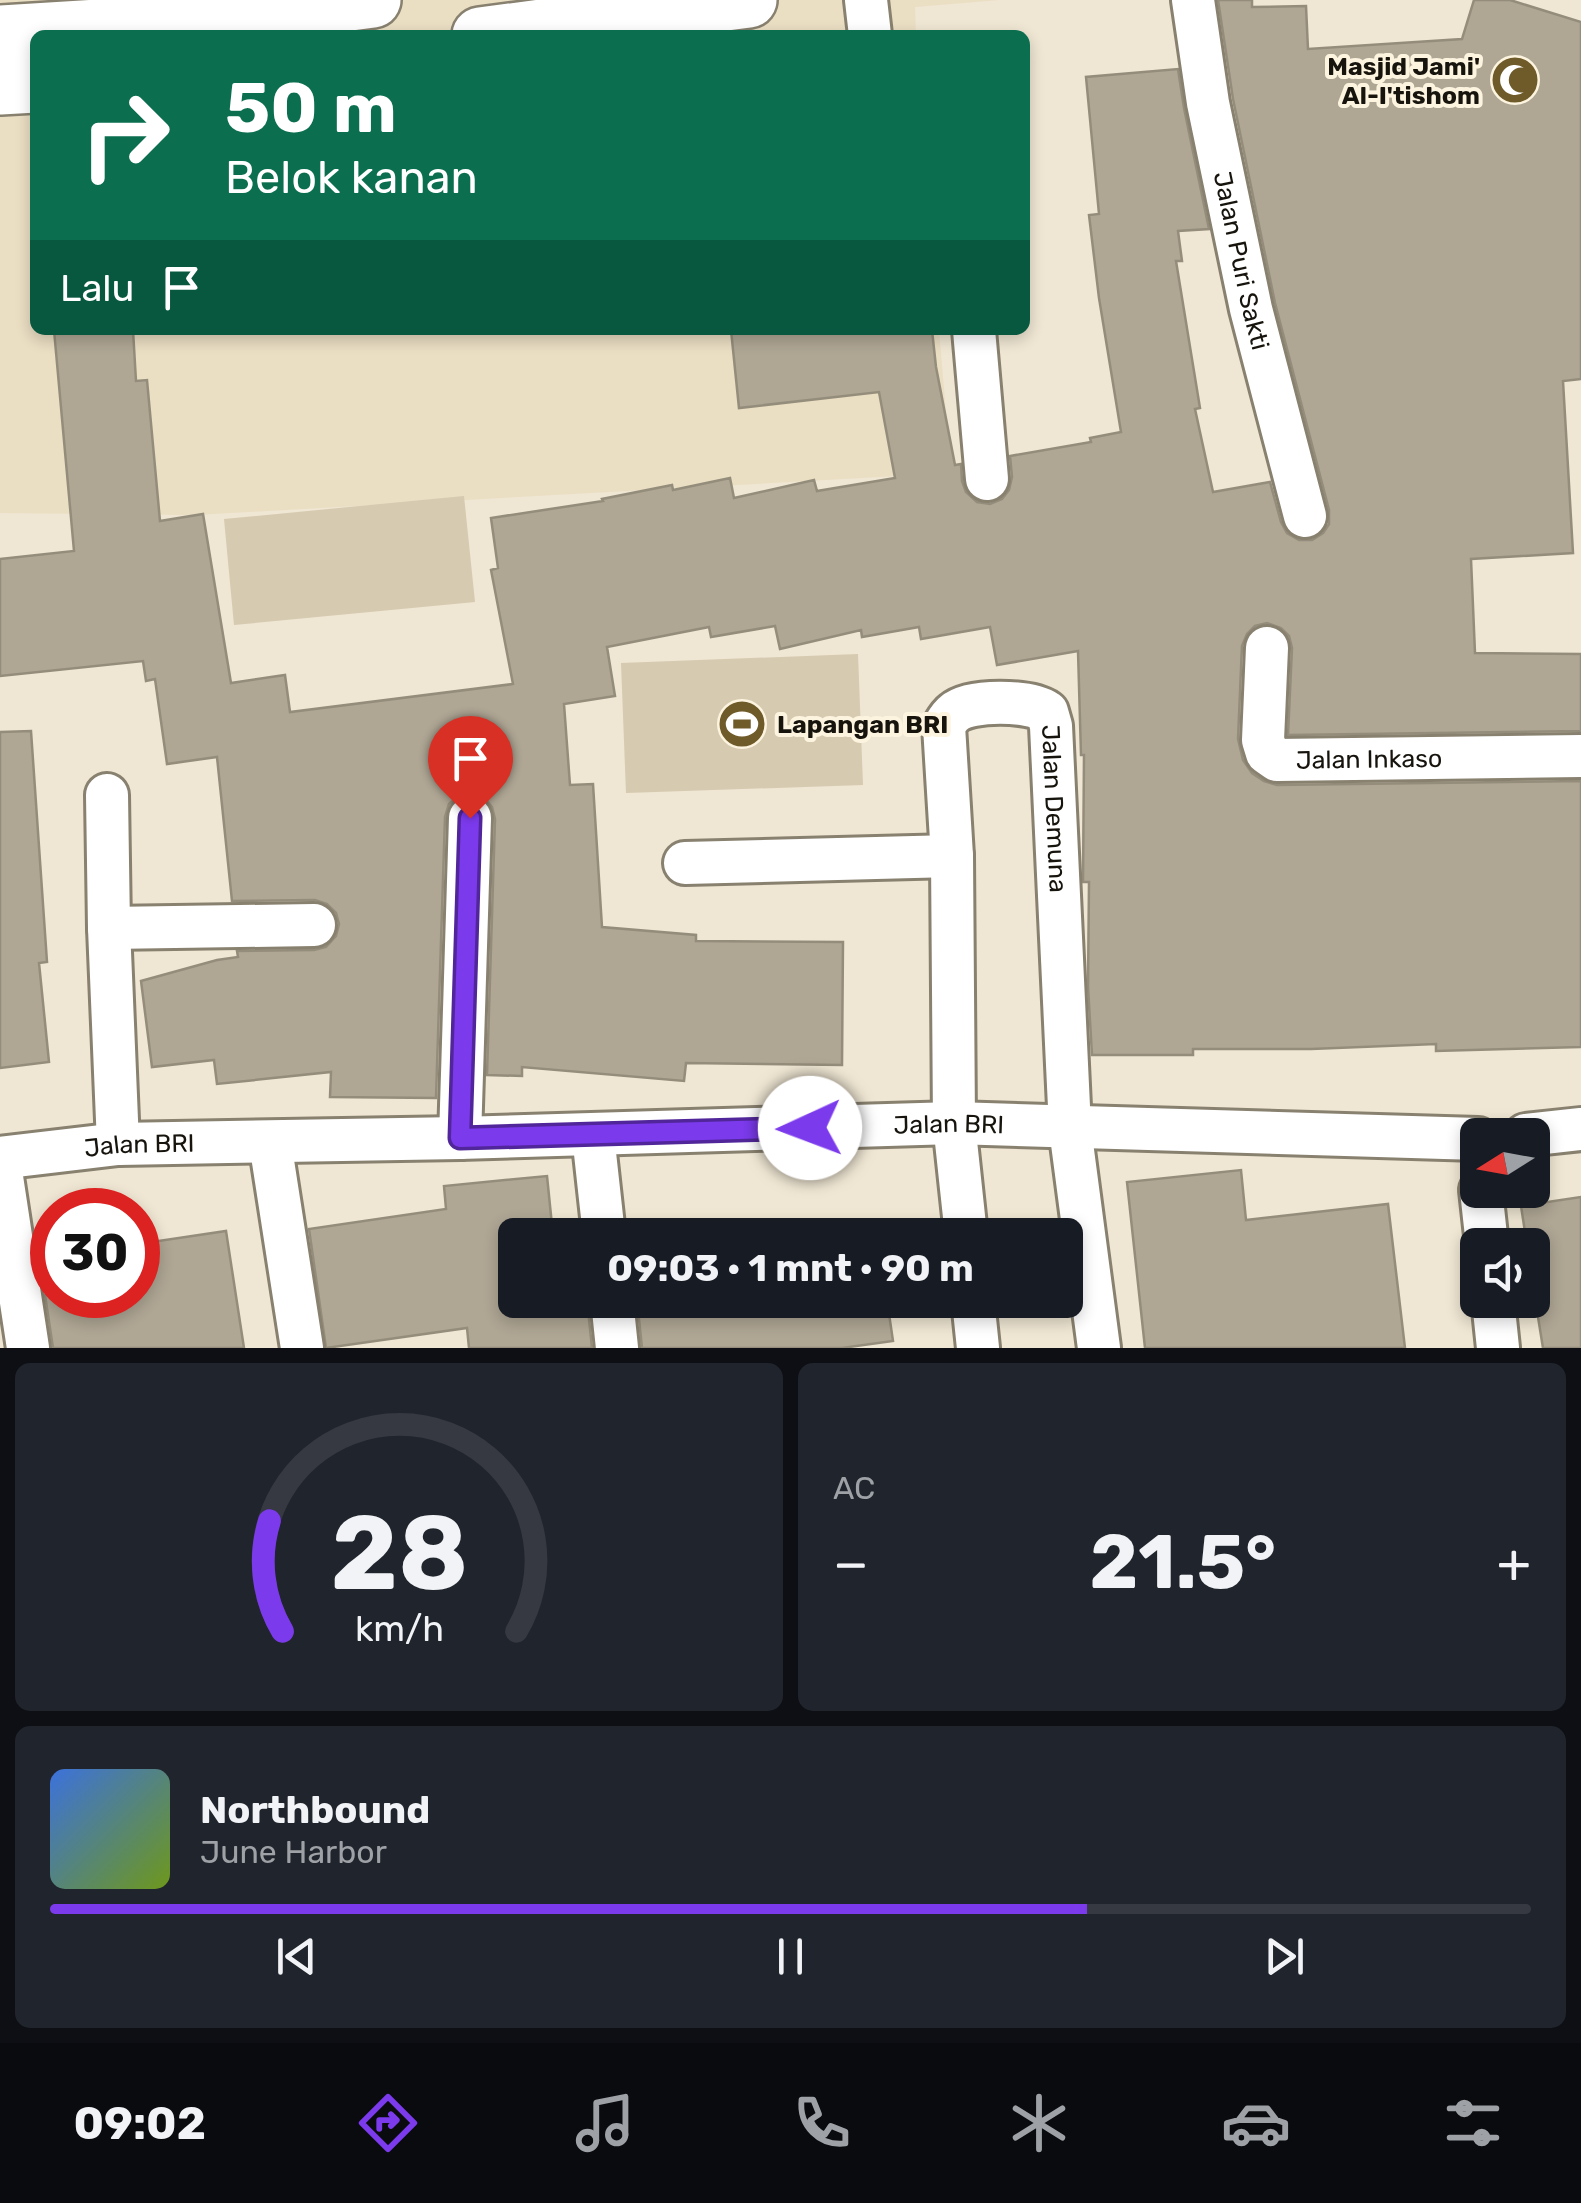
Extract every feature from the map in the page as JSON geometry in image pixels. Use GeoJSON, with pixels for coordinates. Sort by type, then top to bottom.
{"type":"FeatureCollection","features":[{"type":"Feature","properties":{"kind":"main road"},"geometry":{"type":"LineString","coordinates":[[46,30],[229,18],[373,0]]}},
{"type":"Feature","properties":{"kind":"main road"},"geometry":{"type":"LineString","coordinates":[[518,30],[749,0]]}},
{"type":"Feature","properties":{"kind":"main road"},"geometry":{"type":"LineString","coordinates":[[0,33],[30,31]]}},
{"type":"Feature","properties":{"kind":"main road"},"geometry":{"type":"LineString","coordinates":[[0,87],[30,84]]}},
{"type":"Feature","properties":{"kind":"street"},"geometry":{"type":"LineString","coordinates":[[866,0],[869,30]]}},
{"type":"Feature","properties":{"kind":"street","name":"Jalan Puri Sakti"},"geometry":{"type":"LineString","coordinates":[[1193,0],[1208,103],[1251,309],[1306,516]]}},
{"type":"Feature","properties":{"kind":"street"},"geometry":{"type":"LineString","coordinates":[[974,335],[987,479]]}},
{"type":"Feature","properties":{"kind":"street","name":"Jalan Inkaso"},"geometry":{"type":"LineString","coordinates":[[1268,648],[1263,740],[1267,753],[1278,760],[1581,756]]}},
{"type":"Feature","properties":{"kind":"street","name":"Jalan Demuna"},"geometry":{"type":"LineString","coordinates":[[964,1218],[954,1123],[952,856],[944,726],[958,710],[984,703],[1038,706],[1047,712],[1050,726],[1070,1128],[1099,1348]]}},
{"type":"Feature","properties":{"kind":"street"},"geometry":{"type":"LineString","coordinates":[[107,795],[118,1144]]}},
{"type":"Feature","properties":{"kind":"street"},"geometry":{"type":"LineString","coordinates":[[460,1138],[470,818]]}},
{"type":"Feature","properties":{"kind":"street"},"geometry":{"type":"LineString","coordinates":[[685,862],[952,856]]}},
{"type":"Feature","properties":{"kind":"street"},"geometry":{"type":"LineString","coordinates":[[109,928],[314,925]]}},
{"type":"Feature","properties":{"kind":"street","name":"Jalan BRI"},"geometry":{"type":"LineString","coordinates":[[0,1161],[118,1144],[954,1123],[1460,1146]]}},
{"type":"Feature","properties":{"kind":"street"},"geometry":{"type":"LineString","coordinates":[[1550,1132],[1581,1129]]}},
{"type":"Feature","properties":{"kind":"street"},"geometry":{"type":"LineString","coordinates":[[593,1135],[602,1218]]}},
{"type":"Feature","properties":{"kind":"street"},"geometry":{"type":"LineString","coordinates":[[270,1142],[302,1348]]}},
{"type":"Feature","properties":{"kind":"street"},"geometry":{"type":"LineString","coordinates":[[0,1161],[28,1348]]}},
{"type":"Feature","properties":{"kind":"street"},"geometry":{"type":"LineString","coordinates":[[614,1318],[617,1348]]}},
{"type":"Feature","properties":{"kind":"street"},"geometry":{"type":"LineString","coordinates":[[975,1318],[978,1348]]}},
{"type":"Feature","properties":{"kind":"street"},"geometry":{"type":"LineString","coordinates":[[1495,1318],[1498,1348]]}},
{"type":"Feature","properties":{"kind":"shaded area"},"geometry":{"type":"Polygon","coordinates":[[[0,0],[999,0],[915,7],[916,30],[30,30],[30,335],[939,335],[951,473],[195,515],[0,513],[0,0]]]}},
{"type":"Feature","properties":{"kind":"shaded area"},"geometry":{"type":"Polygon","coordinates":[[[464,496],[475,602],[234,625],[224,519],[464,496]]]}},
{"type":"Feature","properties":{"kind":"shaded area","name":"Lapangan BRI"},"geometry":{"type":"Polygon","coordinates":[[[858,654],[863,785],[626,793],[621,663],[858,654]]]}},
{"type":"Feature","properties":{"kind":"building"},"geometry":{"type":"Polygon","coordinates":[[[1218,0],[1252,0],[1252,7],[1306,6],[1308,49],[1462,39],[1474,0],[1510,0],[1581,22],[1581,379],[1563,381],[1573,553],[1471,559],[1475,653],[1581,654],[1581,731],[1288,735],[1292,648],[1289,636],[1281,628],[1267,623],[1255,626],[1242,646],[1238,739],[1243,760],[1252,773],[1277,785],[1581,781],[1581,1047],[1436,1051],[1436,1044],[1193,1049],[1193,1055],[1092,1055],[1089,882],[1083,882],[1084,755],[1078,651],[997,665],[990,627],[921,639],[919,627],[862,637],[861,630],[780,649],[775,626],[711,637],[709,627],[607,647],[615,696],[564,704],[570,785],[593,784],[602,927],[696,935],[696,941],[843,942],[842,1065],[686,1063],[684,1081],[522,1067],[522,1076],[487,1075],[495,819],[484,797],[470,793],[449,804],[445,817],[436,1098],[330,1097],[331,1072],[217,1084],[214,1060],[152,1067],[141,981],[238,957],[237,951],[326,947],[336,936],[339,924],[336,913],[327,904],[315,900],[232,901],[217,757],[167,764],[155,679],[146,681],[143,661],[0,676],[0,559],[74,551],[54,335],[133,335],[136,381],[147,380],[160,521],[203,514],[231,683],[285,675],[290,712],[513,684],[491,570],[498,568],[491,518],[730,478],[734,498],[814,480],[817,491],[895,478],[879,392],[739,408],[732,335],[933,335],[955,465],[961,464],[966,492],[977,502],[990,504],[1002,499],[1009,490],[1010,456],[1091,442],[1090,438],[1121,432],[1089,215],[1099,214],[1086,77],[1178,69],[1209,229],[1178,231],[1182,261],[1176,261],[1200,408],[1195,409],[1213,492],[1270,482],[1287,533],[1299,540],[1312,540],[1329,524],[1329,510],[1275,303],[1233,99],[1218,0]]]}},
{"type":"Feature","properties":{"kind":"building"},"geometry":{"type":"Polygon","coordinates":[[[31,731],[47,962],[39,963],[49,1062],[0,1068],[0,732],[31,731]]]}},
{"type":"Feature","properties":{"kind":"building"},"geometry":{"type":"Polygon","coordinates":[[[1241,1170],[1246,1220],[1388,1204],[1405,1348],[1145,1348],[1127,1182],[1241,1170]]]}},
{"type":"Feature","properties":{"kind":"building"},"geometry":{"type":"Polygon","coordinates":[[[547,1176],[551,1218],[498,1218],[498,1318],[589,1318],[592,1348],[469,1348],[467,1328],[326,1348],[309,1229],[446,1209],[444,1186],[547,1176]]]}},
{"type":"Feature","properties":{"kind":"building"},"geometry":{"type":"Polygon","coordinates":[[[1581,1197],[1581,1348],[1543,1348],[1538,1318],[1550,1318],[1550,1228],[1524,1228],[1521,1208],[1550,1208],[1550,1202],[1581,1197]]]}},
{"type":"Feature","properties":{"kind":"building"},"geometry":{"type":"Polygon","coordinates":[[[226,1231],[244,1348],[53,1348],[48,1318],[160,1318],[160,1241],[226,1231]]]}},
{"type":"Feature","properties":{"kind":"building"},"geometry":{"type":"Polygon","coordinates":[[[639,1318],[890,1318],[893,1341],[842,1348],[642,1348],[639,1318]]]}},
{"type":"Feature","properties":{"kind":"place","name":"Masjid Jami' Al-I'tishom"},"geometry":{"type":"Point","coordinates":[1515,80]}},
{"type":"Feature","properties":{"kind":"place","name":"Lapangan BRI"},"geometry":{"type":"Point","coordinates":[742,724]}},
{"type":"Feature","properties":{"kind":"route"},"geometry":{"type":"LineString","coordinates":[[470,818],[460,1138],[810,1128]]}}]}
